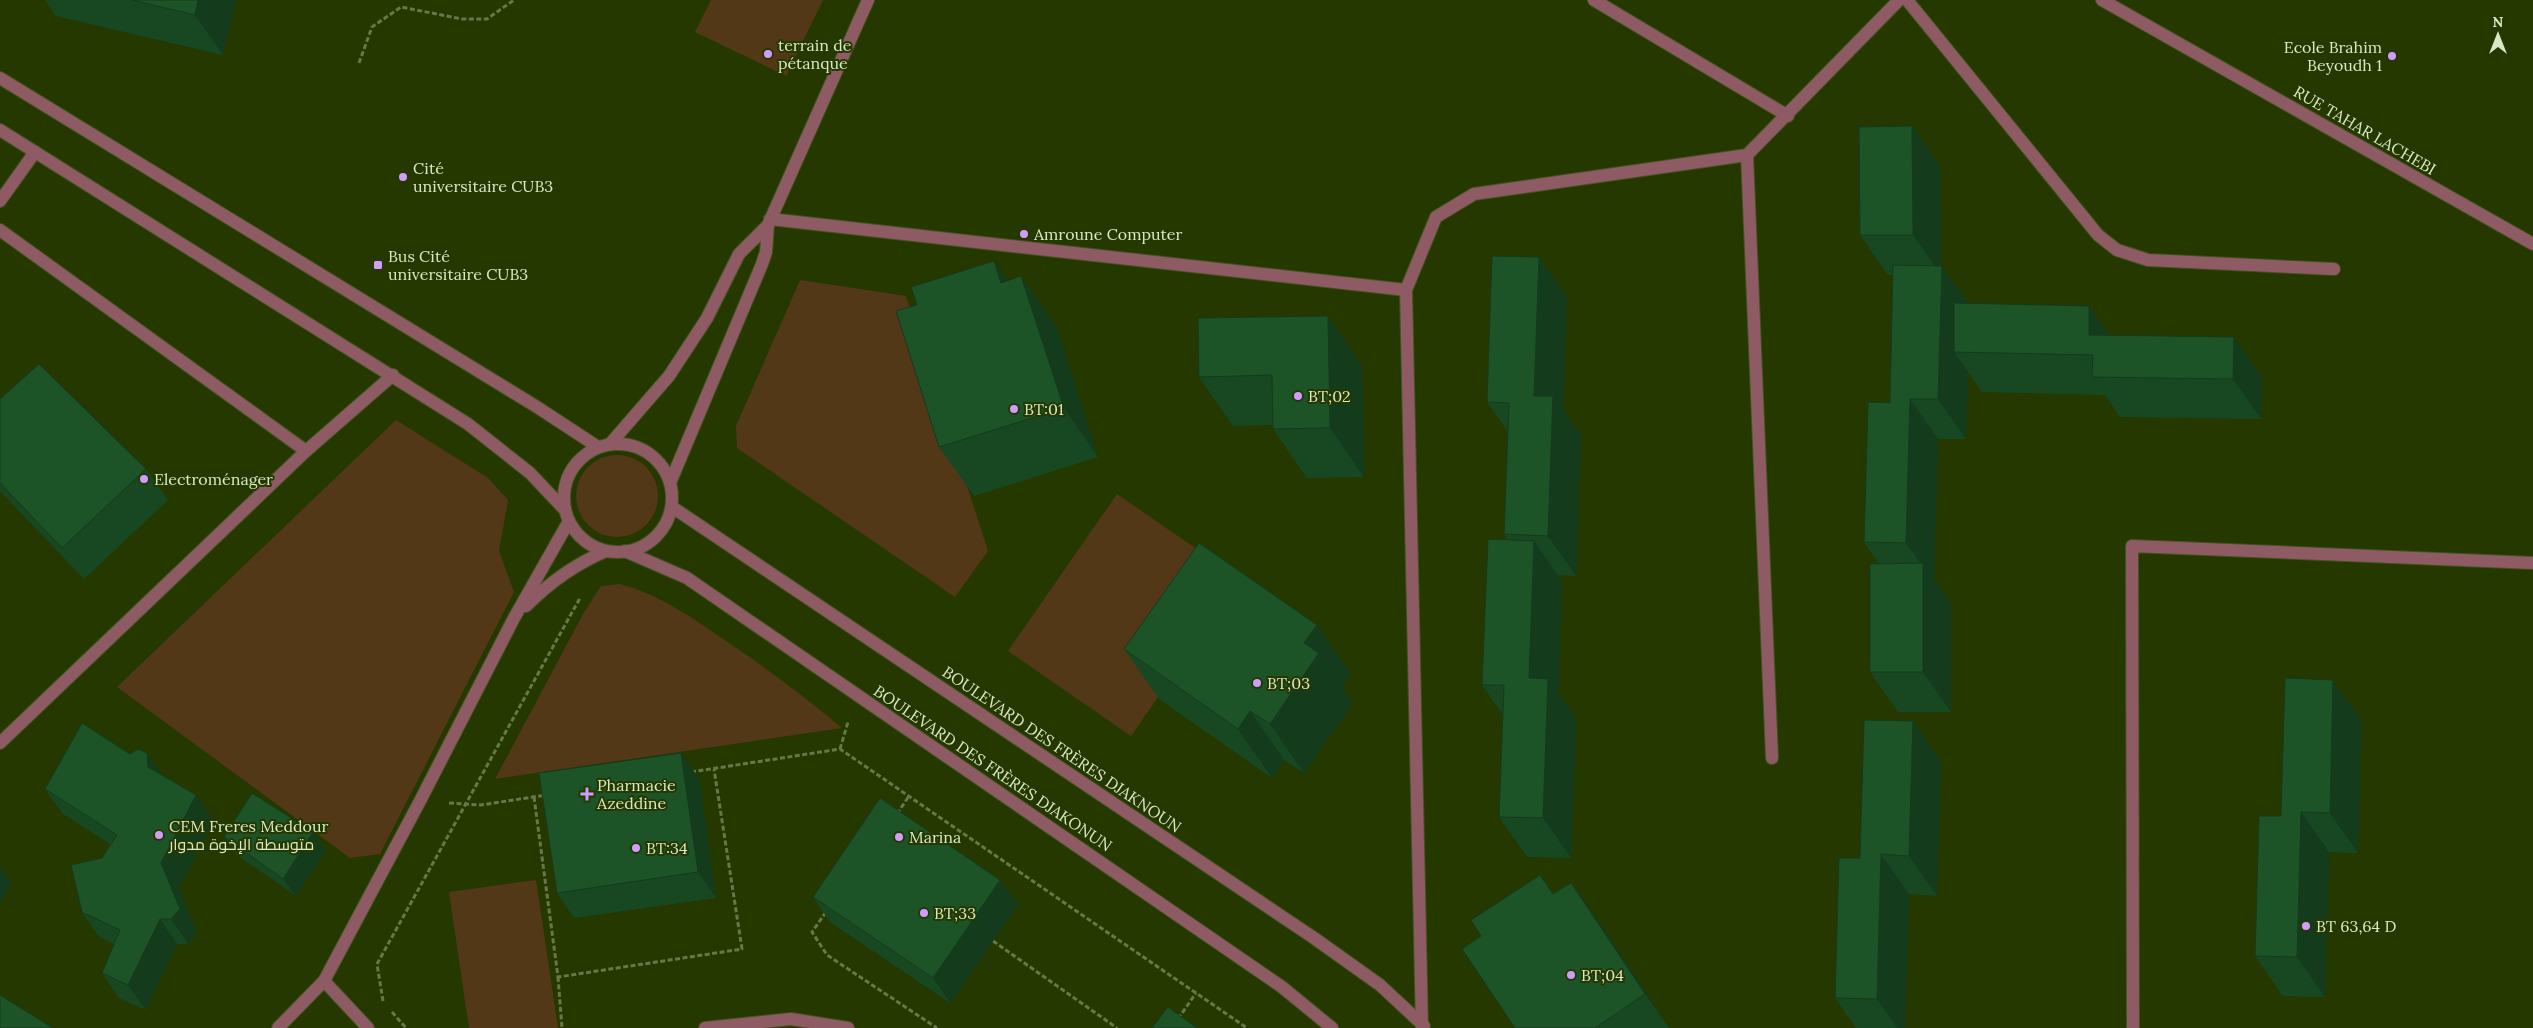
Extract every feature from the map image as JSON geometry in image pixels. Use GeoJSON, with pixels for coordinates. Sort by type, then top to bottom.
{"type":"FeatureCollection","features":[{"type":"Feature","properties":{"kind":"street"},"geometry":{"type":"LineString","coordinates":[[670,483],[762,264],[766,252],[769,222],[868,0]]}},
{"type":"Feature","properties":{"kind":"street"},"geometry":{"type":"LineString","coordinates":[[1594,0],[1788,116]]}},
{"type":"Feature","properties":{"kind":"street"},"geometry":{"type":"LineString","coordinates":[[1423,1027],[1406,290],[1436,217],[1474,194],[1747,155],[1788,116],[1899,0]]}},
{"type":"Feature","properties":{"kind":"street"},"geometry":{"type":"LineString","coordinates":[[1907,0],[2098,235],[2117,250],[2148,260],[2334,269]]}},
{"type":"Feature","properties":{"kind":"street","name":"RUE TAHAR LACHEBI"},"geometry":{"type":"LineString","coordinates":[[2102,0],[2533,244]]}},
{"type":"Feature","properties":{"kind":"street"},"geometry":{"type":"LineString","coordinates":[[0,78],[604,446]]}},
{"type":"Feature","properties":{"kind":"street"},"geometry":{"type":"LineString","coordinates":[[0,130],[468,424],[530,473],[567,515],[578,534],[591,545],[606,551],[625,551],[642,546],[656,536],[666,522],[672,507],[670,483],[664,469],[654,457],[641,449],[626,444],[604,446],[585,455],[574,466],[567,479],[564,494],[567,515],[420,801],[324,981],[278,1028]]}},
{"type":"Feature","properties":{"kind":"street"},"geometry":{"type":"LineString","coordinates":[[0,201],[35,152]]}},
{"type":"Feature","properties":{"kind":"street"},"geometry":{"type":"LineString","coordinates":[[1747,155],[1772,758]]}},
{"type":"Feature","properties":{"kind":"street"},"geometry":{"type":"LineString","coordinates":[[769,222],[1406,290]]}},
{"type":"Feature","properties":{"kind":"street"},"geometry":{"type":"LineString","coordinates":[[604,446],[669,376],[706,318],[739,254],[769,222]]}},
{"type":"Feature","properties":{"kind":"street"},"geometry":{"type":"LineString","coordinates":[[0,230],[306,451]]}},
{"type":"Feature","properties":{"kind":"street"},"geometry":{"type":"LineString","coordinates":[[0,743],[306,451],[392,375]]}},
{"type":"Feature","properties":{"kind":"street","name":"BOULEVARD DES FRÈRES DJAKNOUN"},"geometry":{"type":"LineString","coordinates":[[672,507],[1314,938],[1380,985],[1423,1027]]}},
{"type":"Feature","properties":{"kind":"street"},"geometry":{"type":"LineString","coordinates":[[2133,1028],[2132,546],[2533,563]]}},
{"type":"Feature","properties":{"kind":"street"},"geometry":{"type":"LineString","coordinates":[[514,618],[551,582],[581,561],[606,551]]}},
{"type":"Feature","properties":{"kind":"street","name":"BOULEVARD DES FRÈRES DJAKONUN"},"geometry":{"type":"LineString","coordinates":[[625,551],[686,578],[1282,986],[1332,1028]]}},
{"type":"Feature","properties":{"kind":"street"},"geometry":{"type":"LineString","coordinates":[[324,981],[368,1028]]}},
{"type":"Feature","properties":{"kind":"street"},"geometry":{"type":"LineString","coordinates":[[705,1028],[791,1019],[848,1028]]}},
{"type":"Feature","properties":{"kind":"path"},"geometry":{"type":"LineString","coordinates":[[359,63],[372,26],[401,7],[462,19],[487,19],[514,0]]}},
{"type":"Feature","properties":{"kind":"path"},"geometry":{"type":"LineString","coordinates":[[406,1028],[381,999],[377,964],[582,594]]}},
{"type":"Feature","properties":{"kind":"path"},"geometry":{"type":"LineString","coordinates":[[840,716],[848,722],[840,749]]}},
{"type":"Feature","properties":{"kind":"path"},"geometry":{"type":"LineString","coordinates":[[686,773],[840,749],[1248,1028]]}},
{"type":"Feature","properties":{"kind":"path"},"geometry":{"type":"LineString","coordinates":[[558,977],[742,949],[714,769]]}},
{"type":"Feature","properties":{"kind":"path"},"geometry":{"type":"LineString","coordinates":[[420,801],[481,805],[553,794]]}},
{"type":"Feature","properties":{"kind":"path"},"geometry":{"type":"LineString","coordinates":[[892,820],[909,796]]}},
{"type":"Feature","properties":{"kind":"path"},"geometry":{"type":"LineString","coordinates":[[534,797],[558,977],[562,1028]]}},
{"type":"Feature","properties":{"kind":"path"},"geometry":{"type":"LineString","coordinates":[[829,908],[812,932],[827,955],[937,1028]]}},
{"type":"Feature","properties":{"kind":"path"},"geometry":{"type":"LineString","coordinates":[[993,941],[1117,1028]]}},
{"type":"Feature","properties":{"kind":"path"},"geometry":{"type":"LineString","coordinates":[[1177,1021],[1196,993]]}},
{"type":"Feature","properties":{"kind":"shaded area","name":"terrain de pétanque"},"geometry":{"type":"Polygon","coordinates":[[[711,0],[823,0],[786,76],[695,32],[711,0]]]}},
{"type":"Feature","properties":{"kind":"shaded area"},"geometry":{"type":"Polygon","coordinates":[[[800,280],[906,296],[988,551],[955,597],[737,448],[736,426],[800,280]]]}},
{"type":"Feature","properties":{"kind":"shaded area"},"geometry":{"type":"Polygon","coordinates":[[[396,420],[488,478],[508,500],[499,551],[514,592],[380,854],[350,858],[117,687],[396,420]]]}},
{"type":"Feature","properties":{"kind":"shaded area"},"geometry":{"type":"Polygon","coordinates":[[[617,455],[633,458],[646,467],[655,480],[658,496],[655,512],[646,525],[633,534],[617,537],[601,534],[588,525],[579,512],[576,496],[579,480],[588,467],[601,458],[617,455]]]}},
{"type":"Feature","properties":{"kind":"shaded area"},"geometry":{"type":"Polygon","coordinates":[[[1117,494],[1240,579],[1131,736],[1008,651],[1117,494]]]}},
{"type":"Feature","properties":{"kind":"shaded area"},"geometry":{"type":"Polygon","coordinates":[[[620,584],[661,600],[699,622],[784,682],[842,728],[495,779],[583,614],[601,586],[620,584]]]}},
{"type":"Feature","properties":{"kind":"shaded area"},"geometry":{"type":"Polygon","coordinates":[[[536,880],[558,1028],[469,1028],[449,892],[536,880]]]}},
{"type":"Feature","properties":{"kind":"building"},"geometry":{"type":"Polygon","coordinates":[[[132,0],[198,0],[195,15],[132,0]]]}},
{"type":"Feature","properties":{"kind":"building"},"geometry":{"type":"Polygon","coordinates":[[[1912,126],[1913,235],[1860,235],[1859,127],[1912,126]]]}},
{"type":"Feature","properties":{"kind":"building"},"geometry":{"type":"Polygon","coordinates":[[[1492,256],[1539,257],[1534,396],[1553,396],[1548,536],[1504,534],[1509,403],[1487,402],[1492,256]]]}},
{"type":"Feature","properties":{"kind":"building"},"geometry":{"type":"Polygon","coordinates":[[[994,261],[1001,283],[1021,276],[1064,408],[939,447],[896,311],[917,305],[911,287],[994,261]]]}},
{"type":"Feature","properties":{"kind":"building"},"geometry":{"type":"Polygon","coordinates":[[[1893,265],[1942,266],[1938,399],[1910,399],[1906,543],[1864,542],[1868,402],[1890,403],[1893,265]]]}},
{"type":"Feature","properties":{"kind":"building"},"geometry":{"type":"Polygon","coordinates":[[[1954,303],[2089,306],[2089,335],[2234,337],[2233,379],[2092,377],[2093,355],[1954,352],[1954,303]]]}},
{"type":"Feature","properties":{"kind":"building"},"geometry":{"type":"Polygon","coordinates":[[[1328,316],[1330,428],[1273,429],[1272,375],[1199,377],[1198,318],[1328,316]]]}},
{"type":"Feature","properties":{"kind":"building"},"geometry":{"type":"Polygon","coordinates":[[[39,364],[146,469],[62,548],[0,483],[0,399],[39,364]]]}},
{"type":"Feature","properties":{"kind":"building"},"geometry":{"type":"Polygon","coordinates":[[[1488,539],[1534,541],[1529,678],[1548,679],[1543,818],[1499,817],[1504,685],[1482,685],[1488,539]]]}},
{"type":"Feature","properties":{"kind":"building"},"geometry":{"type":"Polygon","coordinates":[[[1199,543],[1317,625],[1304,643],[1319,653],[1270,724],[1250,711],[1238,729],[1124,649],[1199,543]]]}},
{"type":"Feature","properties":{"kind":"building"},"geometry":{"type":"Polygon","coordinates":[[[1923,563],[1923,672],[1870,672],[1870,564],[1923,563]]]}},
{"type":"Feature","properties":{"kind":"building"},"geometry":{"type":"Polygon","coordinates":[[[2285,678],[2333,680],[2330,813],[2301,812],[2297,957],[2255,956],[2259,816],[2281,816],[2285,678]]]}},
{"type":"Feature","properties":{"kind":"building"},"geometry":{"type":"Polygon","coordinates":[[[1864,720],[1913,721],[1909,856],[1881,854],[1877,999],[1835,998],[1839,858],[1860,858],[1864,720]]]}},
{"type":"Feature","properties":{"kind":"building"},"geometry":{"type":"Polygon","coordinates":[[[82,723],[130,754],[138,749],[147,753],[148,767],[196,795],[161,863],[180,909],[171,919],[160,919],[128,985],[102,973],[120,930],[82,912],[71,865],[102,858],[117,835],[45,789],[82,723]]]}},
{"type":"Feature","properties":{"kind":"building","name":"BT:34"},"geometry":{"type":"Polygon","coordinates":[[[681,753],[698,872],[557,893],[539,773],[681,753]]]}},
{"type":"Feature","properties":{"kind":"building"},"geometry":{"type":"Polygon","coordinates":[[[252,793],[313,832],[283,879],[224,837],[252,793]]]}},
{"type":"Feature","properties":{"kind":"building","name":"BT;33"},"geometry":{"type":"Polygon","coordinates":[[[880,798],[1000,880],[933,978],[813,897],[880,798]]]}},
{"type":"Feature","properties":{"kind":"building"},"geometry":{"type":"Polygon","coordinates":[[[1540,875],[1553,894],[1571,883],[1645,994],[1595,1028],[1515,1028],[1462,949],[1481,936],[1471,920],[1540,875]]]}},
{"type":"Feature","properties":{"kind":"building"},"geometry":{"type":"Polygon","coordinates":[[[0,995],[53,1028],[0,1028],[0,995]]]}},
{"type":"Feature","properties":{"kind":"building"},"geometry":{"type":"Polygon","coordinates":[[[1168,1007],[1197,1028],[1152,1028],[1168,1007]]]}},
{"type":"Feature","properties":{"kind":"place","name":"terrain de pétanque"},"geometry":{"type":"Point","coordinates":[768,54]}},
{"type":"Feature","properties":{"kind":"place","name":"Ecole Brahim Beyoudh 1"},"geometry":{"type":"Point","coordinates":[2392,56]}},
{"type":"Feature","properties":{"kind":"place","name":"Cité universitaire CUB3"},"geometry":{"type":"Point","coordinates":[403,177]}},
{"type":"Feature","properties":{"kind":"place","name":"Amroune Computer"},"geometry":{"type":"Point","coordinates":[1024,234]}},
{"type":"Feature","properties":{"kind":"place","name":"Bus Cité universitaire CUB3"},"geometry":{"type":"Point","coordinates":[378,265]}},
{"type":"Feature","properties":{"kind":"place","name":"BT;02"},"geometry":{"type":"Point","coordinates":[1298,396]}},
{"type":"Feature","properties":{"kind":"place","name":"BT:01"},"geometry":{"type":"Point","coordinates":[1014,409]}},
{"type":"Feature","properties":{"kind":"place","name":"Electroménager"},"geometry":{"type":"Point","coordinates":[144,479]}},
{"type":"Feature","properties":{"kind":"place","name":"BT;03"},"geometry":{"type":"Point","coordinates":[1257,683]}},
{"type":"Feature","properties":{"kind":"place","name":"Pharmacie Azeddine"},"geometry":{"type":"Point","coordinates":[587,794]}},
{"type":"Feature","properties":{"kind":"place","name":"CEM Freres Meddour متوسطة الإخوة مدوار"},"geometry":{"type":"Point","coordinates":[159,835]}},
{"type":"Feature","properties":{"kind":"place","name":"Marina"},"geometry":{"type":"Point","coordinates":[899,837]}},
{"type":"Feature","properties":{"kind":"place","name":"BT:34"},"geometry":{"type":"Point","coordinates":[636,848]}},
{"type":"Feature","properties":{"kind":"place","name":"BT;33"},"geometry":{"type":"Point","coordinates":[924,913]}},
{"type":"Feature","properties":{"kind":"place","name":"BT 63,64 D"},"geometry":{"type":"Point","coordinates":[2306,926]}},
{"type":"Feature","properties":{"kind":"place","name":"BT;04"},"geometry":{"type":"Point","coordinates":[1571,975]}}]}
